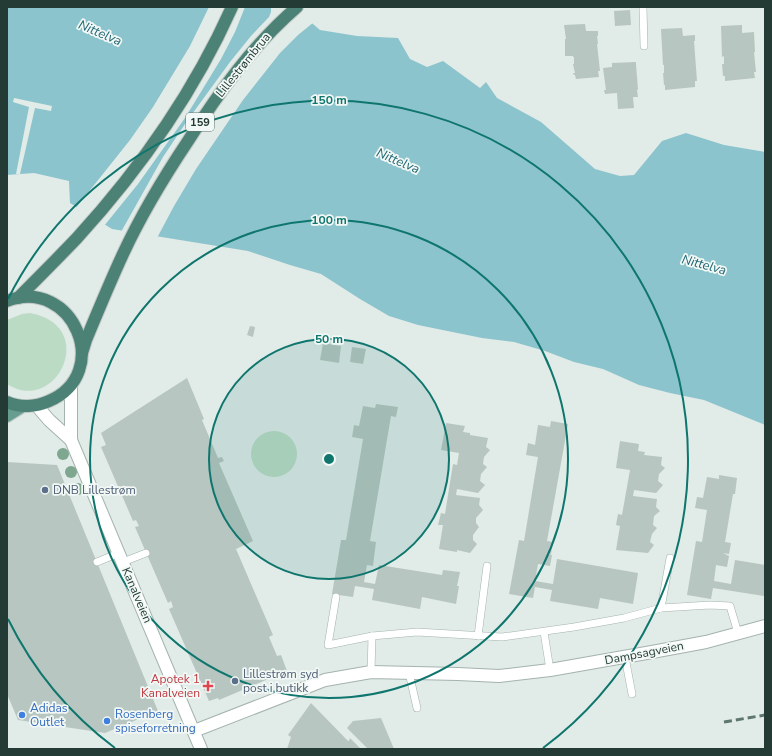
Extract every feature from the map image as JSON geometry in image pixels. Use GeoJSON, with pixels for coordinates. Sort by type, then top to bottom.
{"type":"FeatureCollection","features":[{"type":"Feature","properties":{"kind":"highway","name":"159"},"geometry":{"type":"LineString","coordinates":[[12,300],[77,238],[148,153],[211,52],[232,7]]}},
{"type":"Feature","properties":{"kind":"highway","name":"Lillestrømbrua"},"geometry":{"type":"LineString","coordinates":[[82,353],[86,340],[123,253],[174,161],[223,89],[264,37],[297,7]]}},
{"type":"Feature","properties":{"kind":"highway","name":"159"},"geometry":{"type":"LineString","coordinates":[[7,402],[23,406],[37,406],[56,398],[71,384],[78,373],[82,353],[78,332],[72,320],[63,310],[38,298],[12,300]]}},
{"type":"Feature","properties":{"kind":"main road"},"geometry":{"type":"LineString","coordinates":[[7,416],[23,406]]}},
{"type":"Feature","properties":{"kind":"street","name":"Kanalveien"},"geometry":{"type":"LineString","coordinates":[[71,384],[72,440],[201,749]]}},
{"type":"Feature","properties":{"kind":"street","name":"Kanalveien"},"geometry":{"type":"LineString","coordinates":[[37,406],[49,420],[72,440]]}},
{"type":"Feature","properties":{"kind":"street","name":"Dampsagveien"},"geometry":{"type":"LineString","coordinates":[[194,731],[324,680],[371,672],[499,676],[550,670],[706,642],[765,626]]}},
{"type":"Feature","properties":{"kind":"lane"},"geometry":{"type":"LineString","coordinates":[[643,7],[644,46]]}},
{"type":"Feature","properties":{"kind":"lane"},"geometry":{"type":"LineString","coordinates":[[97,562],[146,553]]}},
{"type":"Feature","properties":{"kind":"lane"},"geometry":{"type":"LineString","coordinates":[[662,608],[670,558]]}},
{"type":"Feature","properties":{"kind":"lane"},"geometry":{"type":"LineString","coordinates":[[478,636],[487,566]]}},
{"type":"Feature","properties":{"kind":"lane"},"geometry":{"type":"LineString","coordinates":[[336,597],[328,645],[372,636],[417,632],[502,637],[544,632],[624,618],[662,608],[710,605],[730,606],[738,633]]}},
{"type":"Feature","properties":{"kind":"lane"},"geometry":{"type":"LineString","coordinates":[[544,632],[550,670]]}},
{"type":"Feature","properties":{"kind":"lane"},"geometry":{"type":"LineString","coordinates":[[371,672],[372,636]]}},
{"type":"Feature","properties":{"kind":"lane"},"geometry":{"type":"LineString","coordinates":[[625,657],[632,694]]}},
{"type":"Feature","properties":{"kind":"lane"},"geometry":{"type":"LineString","coordinates":[[409,673],[417,708]]}},
{"type":"Feature","properties":{"kind":"green space"},"geometry":{"type":"Polygon","coordinates":[[[30,313],[51,321],[63,334],[66,350],[63,365],[54,379],[41,388],[25,391],[7,384],[7,320],[22,314],[30,313]]]}},
{"type":"Feature","properties":{"kind":"green space"},"geometry":{"type":"Polygon","coordinates":[[[274,431],[287,435],[293,441],[297,454],[293,467],[287,473],[274,477],[261,473],[255,467],[251,454],[255,441],[261,435],[274,431]]]}},
{"type":"Feature","properties":{"kind":"water","name":"Nittelva"},"geometry":{"type":"Polygon","coordinates":[[[7,7],[282,7],[306,18],[320,30],[357,36],[398,38],[410,59],[427,67],[443,61],[480,88],[486,82],[497,98],[541,122],[595,169],[620,176],[634,175],[662,141],[686,133],[724,145],[765,152],[765,425],[704,400],[639,385],[603,369],[574,362],[545,351],[514,342],[482,338],[418,325],[389,316],[321,274],[248,251],[112,229],[70,203],[69,181],[34,173],[7,175],[7,7]]]}},
{"type":"Feature","properties":{"kind":"pier"},"geometry":{"type":"Polygon","coordinates":[[[209,7],[245,7],[235,32],[221,59],[185,118],[138,184],[104,226],[75,209],[130,140],[153,107],[190,46],[209,7]]]}},
{"type":"Feature","properties":{"kind":"pier"},"geometry":{"type":"Polygon","coordinates":[[[271,7],[287,7],[314,22],[280,53],[243,100],[196,169],[157,238],[121,232],[163,157],[187,121],[230,62],[269,17],[271,7]]]}},
{"type":"Feature","properties":{"kind":"pier"},"geometry":{"type":"Polygon","coordinates":[[[14,98],[52,106],[51,111],[35,108],[20,174],[16,174],[29,107],[13,102],[14,98]]]}},
{"type":"Feature","properties":{"kind":"building"},"geometry":{"type":"Polygon","coordinates":[[[630,10],[631,25],[615,26],[614,11],[630,10]]]}},
{"type":"Feature","properties":{"kind":"building"},"geometry":{"type":"Polygon","coordinates":[[[585,24],[586,31],[598,31],[597,44],[600,71],[598,71],[599,77],[576,79],[573,73],[575,73],[573,64],[574,57],[565,56],[566,39],[564,25],[585,24]]]}},
{"type":"Feature","properties":{"kind":"building"},"geometry":{"type":"Polygon","coordinates":[[[742,25],[742,33],[754,32],[755,78],[725,81],[722,64],[724,64],[724,56],[722,57],[721,26],[742,25]]]}},
{"type":"Feature","properties":{"kind":"building"},"geometry":{"type":"Polygon","coordinates":[[[682,28],[683,36],[695,35],[694,41],[697,81],[695,81],[695,87],[665,90],[661,29],[682,28]]]}},
{"type":"Feature","properties":{"kind":"building"},"geometry":{"type":"Polygon","coordinates":[[[636,62],[638,97],[633,97],[634,108],[618,109],[617,93],[605,94],[604,90],[606,90],[603,68],[612,67],[612,63],[636,62]]]}},
{"type":"Feature","properties":{"kind":"building"},"geometry":{"type":"Polygon","coordinates":[[[250,326],[255,327],[253,337],[247,335],[250,326]]]}},
{"type":"Feature","properties":{"kind":"building"},"geometry":{"type":"Polygon","coordinates":[[[323,343],[341,346],[339,363],[320,360],[323,343]]]}},
{"type":"Feature","properties":{"kind":"building"},"geometry":{"type":"Polygon","coordinates":[[[352,347],[366,349],[363,364],[350,362],[352,347]]]}},
{"type":"Feature","properties":{"kind":"building"},"geometry":{"type":"Polygon","coordinates":[[[187,378],[218,458],[222,457],[224,461],[219,463],[253,541],[236,549],[273,635],[269,637],[277,656],[281,655],[287,671],[219,700],[218,698],[209,701],[169,609],[173,607],[171,601],[168,603],[135,527],[139,526],[136,520],[133,521],[101,447],[106,445],[101,433],[187,378]]]}},
{"type":"Feature","properties":{"kind":"building"},"geometry":{"type":"Polygon","coordinates":[[[376,404],[398,407],[396,417],[391,416],[370,541],[376,542],[373,566],[367,565],[364,582],[375,584],[379,565],[442,575],[443,570],[460,572],[457,586],[459,586],[456,604],[422,597],[420,609],[372,600],[374,589],[355,586],[353,597],[332,594],[341,540],[346,540],[363,439],[352,437],[354,425],[359,426],[363,406],[375,408],[376,404]]]}},
{"type":"Feature","properties":{"kind":"building"},"geometry":{"type":"Polygon","coordinates":[[[551,421],[568,424],[547,541],[553,542],[551,554],[545,553],[552,555],[550,566],[538,564],[535,581],[553,584],[557,559],[638,573],[633,604],[600,598],[598,609],[550,601],[552,590],[535,587],[533,598],[509,594],[519,540],[524,541],[538,457],[526,455],[528,443],[535,445],[538,425],[550,427],[551,421]]]}},
{"type":"Feature","properties":{"kind":"building"},"geometry":{"type":"Polygon","coordinates":[[[446,423],[465,426],[463,432],[470,433],[470,435],[488,438],[486,447],[490,450],[484,457],[483,464],[487,467],[481,474],[480,481],[485,485],[478,493],[457,489],[456,495],[480,498],[479,505],[483,510],[476,518],[476,523],[479,527],[473,535],[473,540],[477,544],[470,553],[457,550],[457,552],[439,549],[443,525],[438,525],[441,513],[445,514],[453,464],[457,465],[459,453],[441,450],[446,423]]]}},
{"type":"Feature","properties":{"kind":"building"},"geometry":{"type":"Polygon","coordinates":[[[620,441],[639,444],[638,451],[645,452],[644,455],[662,457],[661,465],[665,468],[659,474],[658,481],[663,485],[656,493],[634,490],[633,496],[657,499],[656,507],[660,511],[654,516],[653,525],[657,528],[652,534],[650,542],[654,545],[648,553],[616,550],[620,526],[616,525],[618,514],[622,515],[630,470],[616,468],[620,441]]]}},
{"type":"Feature","properties":{"kind":"building"},"geometry":{"type":"Polygon","coordinates":[[[7,462],[57,465],[158,711],[105,733],[18,720],[7,694],[7,462]]]}},
{"type":"Feature","properties":{"kind":"building"},"geometry":{"type":"Polygon","coordinates":[[[719,475],[737,478],[725,542],[731,543],[729,554],[723,553],[729,556],[727,567],[716,565],[714,581],[731,584],[735,560],[765,565],[764,596],[713,588],[711,599],[687,595],[696,541],[702,542],[707,510],[695,508],[697,497],[703,498],[707,477],[719,479],[719,475]]]}},
{"type":"Feature","properties":{"kind":"building"},"geometry":{"type":"Polygon","coordinates":[[[311,703],[347,740],[349,741],[350,738],[361,749],[287,749],[291,737],[288,735],[311,703]]]}},
{"type":"Feature","properties":{"kind":"building"},"geometry":{"type":"Polygon","coordinates":[[[381,718],[394,749],[368,749],[347,728],[353,721],[381,718]]]}},
{"type":"Feature","properties":{"kind":"railway"},"geometry":{"type":"LineString","coordinates":[[724,722],[765,715]]}},
{"type":"Feature","properties":{"kind":"place","name":"DNB Lillestrøm"},"geometry":{"type":"Point","coordinates":[45,490]}},
{"type":"Feature","properties":{"kind":"place","name":"Lillestrøm syd post i butikk"},"geometry":{"type":"Point","coordinates":[235,681]}},
{"type":"Feature","properties":{"kind":"place","name":"Apotek 1 Kanalveien"},"geometry":{"type":"Point","coordinates":[208,686]}},
{"type":"Feature","properties":{"kind":"place","name":"Adidas Outlet"},"geometry":{"type":"Point","coordinates":[22,715]}},
{"type":"Feature","properties":{"kind":"place","name":"Rosenberg spiseforretning"},"geometry":{"type":"Point","coordinates":[107,721]}}]}
